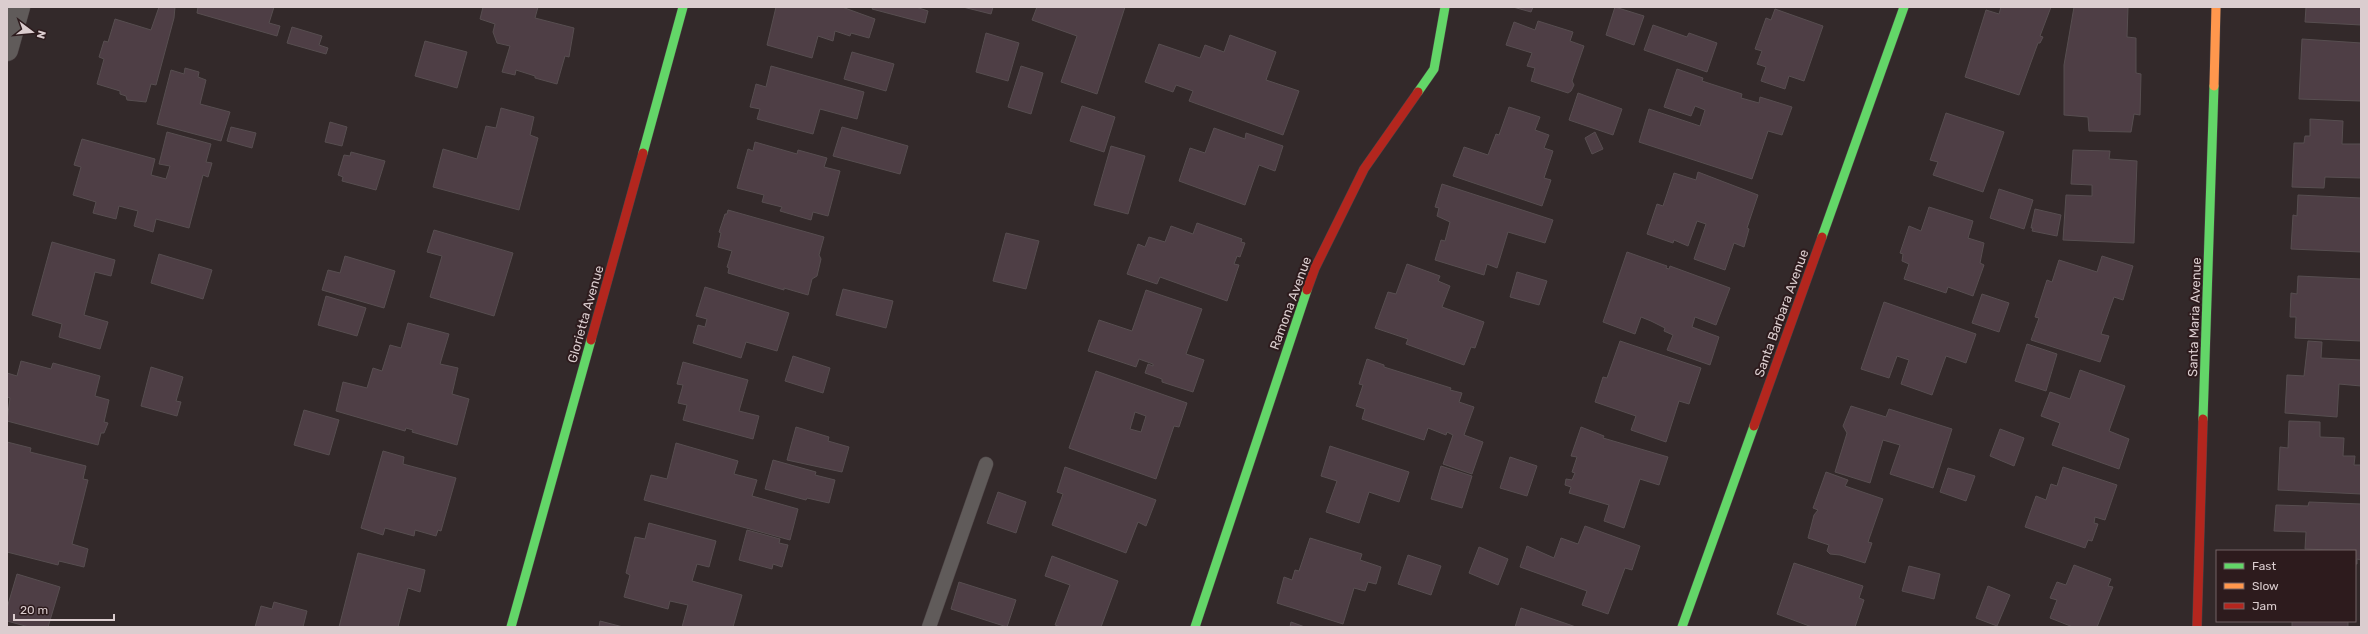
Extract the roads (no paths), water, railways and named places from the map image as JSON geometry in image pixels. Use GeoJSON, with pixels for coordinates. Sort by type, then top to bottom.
{"type":"FeatureCollection","features":[{"type":"Feature","properties":{"kind":"street"},"geometry":{"type":"LineString","coordinates":[[7,50],[19,7]]}},
{"type":"Feature","properties":{"kind":"street","name":"Glorietta Avenue"},"geometry":{"type":"LineString","coordinates":[[511,627],[684,7]]}},
{"type":"Feature","properties":{"kind":"street","name":"Ramona Avenue"},"geometry":{"type":"LineString","coordinates":[[1194,627],[1315,268],[1364,169],[1434,69],[1445,7]]}},
{"type":"Feature","properties":{"kind":"street","name":"Santa Barbara Avenue"},"geometry":{"type":"LineString","coordinates":[[1682,627],[1904,7]]}},
{"type":"Feature","properties":{"kind":"street","name":"Santa Maria Avenue"},"geometry":{"type":"LineString","coordinates":[[2197,627],[2216,7]]}},
{"type":"Feature","properties":{"kind":"lane"},"geometry":{"type":"LineString","coordinates":[[929,627],[986,464]]}}]}
